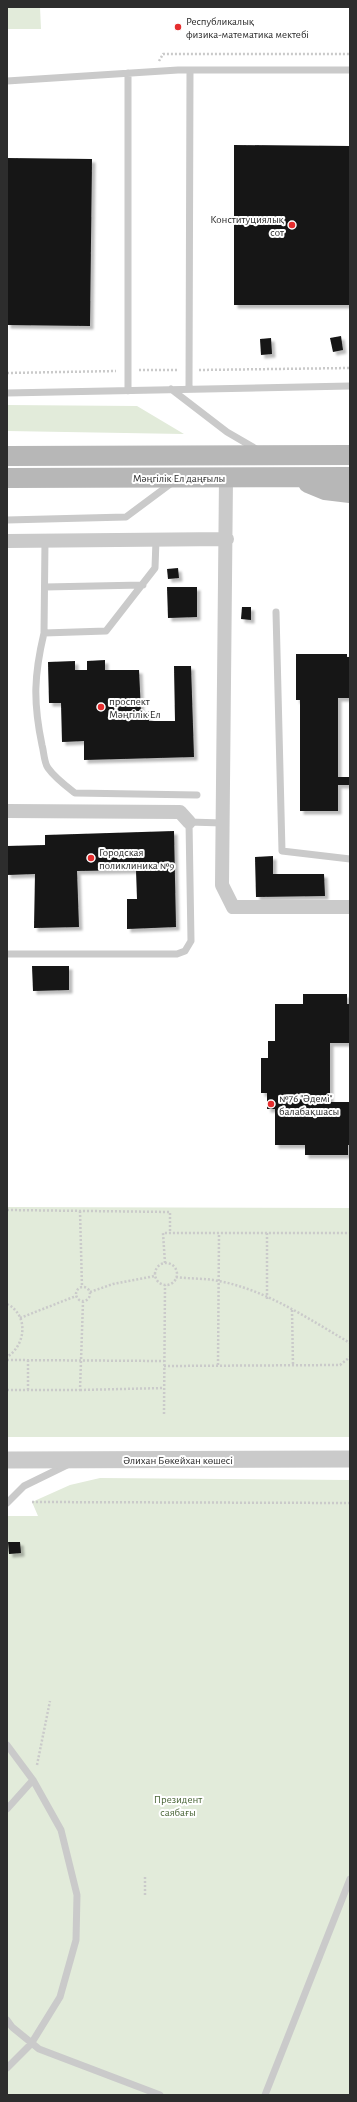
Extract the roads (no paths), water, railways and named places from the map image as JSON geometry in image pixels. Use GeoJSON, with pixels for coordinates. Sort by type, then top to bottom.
{"type":"FeatureCollection","features":[{"type":"Feature","properties":{"kind":"main road"},"geometry":{"type":"LineString","coordinates":[[292,456],[350,441]]}},
{"type":"Feature","properties":{"kind":"main road","name":"Мәңгілік Ел даңғылы"},"geometry":{"type":"LineString","coordinates":[[7,456],[350,455]]}},
{"type":"Feature","properties":{"kind":"main road"},"geometry":{"type":"LineString","coordinates":[[293,477],[325,490],[350,494]]}},
{"type":"Feature","properties":{"kind":"main road","name":"Мәңгілік Ел даңғылы"},"geometry":{"type":"LineString","coordinates":[[7,478],[350,477]]}},
{"type":"Feature","properties":{"kind":"street"},"geometry":{"type":"LineString","coordinates":[[226,478],[227,539],[222,885],[233,907],[350,907]]}},
{"type":"Feature","properties":{"kind":"street"},"geometry":{"type":"LineString","coordinates":[[7,541],[227,539]]}},
{"type":"Feature","properties":{"kind":"street"},"geometry":{"type":"LineString","coordinates":[[7,811],[180,812],[189,822]]}},
{"type":"Feature","properties":{"kind":"street","name":"Әлихан Бөкейхан көшесі"},"geometry":{"type":"LineString","coordinates":[[7,1460],[350,1459]]}},
{"type":"Feature","properties":{"kind":"lane"},"geometry":{"type":"LineString","coordinates":[[189,389],[190,70]]}},
{"type":"Feature","properties":{"kind":"lane"},"geometry":{"type":"LineString","coordinates":[[7,81],[190,70],[350,70]]}},
{"type":"Feature","properties":{"kind":"lane"},"geometry":{"type":"LineString","coordinates":[[128,73],[128,391]]}},
{"type":"Feature","properties":{"kind":"lane"},"geometry":{"type":"LineString","coordinates":[[7,393],[350,386]]}},
{"type":"Feature","properties":{"kind":"lane"},"geometry":{"type":"LineString","coordinates":[[171,389],[227,432],[267,456]]}},
{"type":"Feature","properties":{"kind":"lane"},"geometry":{"type":"LineString","coordinates":[[7,520],[126,517],[179,478]]}},
{"type":"Feature","properties":{"kind":"lane"},"geometry":{"type":"LineString","coordinates":[[44,633],[106,631],[155,568],[156,540]]}},
{"type":"Feature","properties":{"kind":"lane"},"geometry":{"type":"LineString","coordinates":[[45,541],[44,633],[36,665],[37,712],[47,767],[60,781],[75,793],[197,795]]}},
{"type":"Feature","properties":{"kind":"lane"},"geometry":{"type":"LineString","coordinates":[[45,587],[143,585]]}},
{"type":"Feature","properties":{"kind":"lane"},"geometry":{"type":"LineString","coordinates":[[276,612],[282,851],[350,860]]}},
{"type":"Feature","properties":{"kind":"lane"},"geometry":{"type":"LineString","coordinates":[[7,954],[177,954],[185,951],[191,941],[189,822],[223,823]]}},
{"type":"Feature","properties":{"kind":"lane"},"geometry":{"type":"LineString","coordinates":[[7,1503],[24,1486],[76,1460]]}},
{"type":"Feature","properties":{"kind":"lane"},"geometry":{"type":"LineString","coordinates":[[7,1745],[33,1780],[61,1830],[75,1880],[77,1902],[76,1940],[60,1997],[31,2044],[7,2068]]}},
{"type":"Feature","properties":{"kind":"lane"},"geometry":{"type":"LineString","coordinates":[[7,1809],[33,1780]]}},
{"type":"Feature","properties":{"kind":"lane"},"geometry":{"type":"LineString","coordinates":[[266,2095],[350,1880]]}},
{"type":"Feature","properties":{"kind":"lane"},"geometry":{"type":"LineString","coordinates":[[7,2020],[31,2044],[39,2049],[160,2095]]}},
{"type":"Feature","properties":{"kind":"place","name":"Республикалық физика-математика мектебі"},"geometry":{"type":"Point","coordinates":[178,27]}},
{"type":"Feature","properties":{"kind":"place","name":"Конституциялық сот"},"geometry":{"type":"Point","coordinates":[292,225]}},
{"type":"Feature","properties":{"kind":"place","name":"проспект Мәңгілік Ел"},"geometry":{"type":"Point","coordinates":[101,707]}},
{"type":"Feature","properties":{"kind":"place","name":"Городская поликлиника №9"},"geometry":{"type":"Point","coordinates":[91,858]}},
{"type":"Feature","properties":{"kind":"place","name":"№76 \"Әдемі\" балабақшасы"},"geometry":{"type":"Point","coordinates":[271,1104]}},
{"type":"Feature","properties":{"kind":"park label","name":"Президент саябағы"},"geometry":{"type":"Point","coordinates":[178,1805]}}]}
